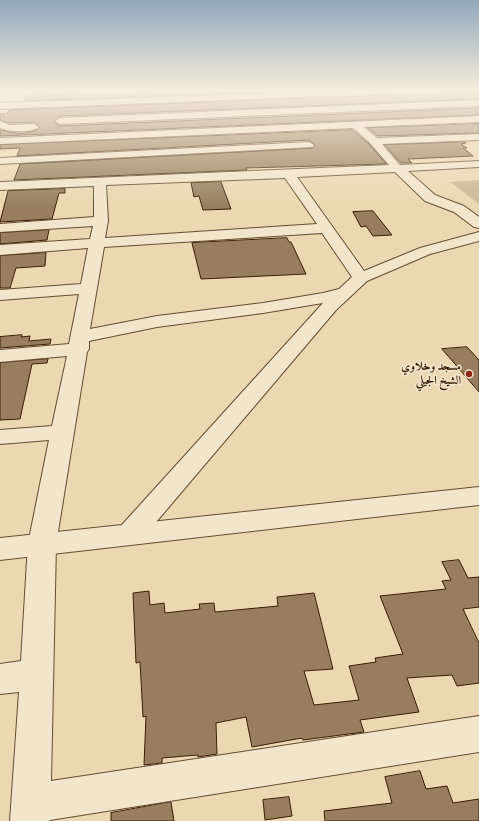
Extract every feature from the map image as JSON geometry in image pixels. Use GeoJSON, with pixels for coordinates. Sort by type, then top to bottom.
{"type":"FeatureCollection","features":[{"type":"Feature","properties":{"kind":"street"},"geometry":{"type":"LineString","coordinates":[[3,130],[1,143],[60,138],[236,130]]}},
{"type":"Feature","properties":{"kind":"street"},"geometry":{"type":"LineString","coordinates":[[57,130],[60,138]]}},
{"type":"Feature","properties":{"kind":"street"},"geometry":{"type":"LineString","coordinates":[[138,130],[143,153],[146,181]]}},
{"type":"Feature","properties":{"kind":"street"},"geometry":{"type":"LineString","coordinates":[[0,161],[143,153],[311,148],[299,130]]}},
{"type":"Feature","properties":{"kind":"street"},"geometry":{"type":"LineString","coordinates":[[362,130],[374,141],[397,168],[430,198],[459,209],[479,224]]}},
{"type":"Feature","properties":{"kind":"street"},"geometry":{"type":"LineString","coordinates":[[406,130],[418,139]]}},
{"type":"Feature","properties":{"kind":"street"},"geometry":{"type":"LineString","coordinates":[[374,141],[479,137]]}},
{"type":"Feature","properties":{"kind":"street"},"geometry":{"type":"LineString","coordinates":[[322,162],[330,172]]}},
{"type":"Feature","properties":{"kind":"street"},"geometry":{"type":"LineString","coordinates":[[0,186],[289,175],[479,164]]}},
{"type":"Feature","properties":{"kind":"street"},"geometry":{"type":"LineString","coordinates":[[289,175],[361,278]]}},
{"type":"Feature","properties":{"kind":"street"},"geometry":{"type":"LineString","coordinates":[[100,182],[101,221],[98,243],[42,544],[31,812],[479,734]]}},
{"type":"Feature","properties":{"kind":"street"},"geometry":{"type":"LineString","coordinates":[[0,228],[101,221]]}},
{"type":"Feature","properties":{"kind":"street"},"geometry":{"type":"LineString","coordinates":[[0,250],[326,228]]}},
{"type":"Feature","properties":{"kind":"street"},"geometry":{"type":"LineString","coordinates":[[130,534],[342,293],[361,278],[419,254],[479,236]]}},
{"type":"Feature","properties":{"kind":"street"},"geometry":{"type":"LineString","coordinates":[[0,295],[89,288]]}},
{"type":"Feature","properties":{"kind":"street"},"geometry":{"type":"LineString","coordinates":[[0,356],[80,343],[137,324],[267,309],[318,300],[342,293]]}},
{"type":"Feature","properties":{"kind":"street"},"geometry":{"type":"LineString","coordinates":[[0,437],[62,432]]}},
{"type":"Feature","properties":{"kind":"street"},"geometry":{"type":"LineString","coordinates":[[0,549],[479,496]]}},
{"type":"Feature","properties":{"kind":"street"},"geometry":{"type":"LineString","coordinates":[[0,680],[37,674]]}},
{"type":"Feature","properties":{"kind":"shaded area"},"geometry":{"type":"Polygon","coordinates":[[[479,180],[479,204],[450,182],[479,180]]]}},
{"type":"Feature","properties":{"kind":"building"},"geometry":{"type":"Polygon","coordinates":[[[0,130],[14,133],[26,133],[35,130],[130,130],[0,136],[0,130]]]}},
{"type":"Feature","properties":{"kind":"building"},"geometry":{"type":"Polygon","coordinates":[[[352,130],[369,144],[386,164],[246,168],[247,170],[14,180],[20,164],[313,148],[315,145],[309,140],[17,156],[20,148],[0,149],[0,145],[352,130]]]}},
{"type":"Feature","properties":{"kind":"building"},"geometry":{"type":"Polygon","coordinates":[[[371,130],[479,130],[479,133],[378,136],[371,130]]]}},
{"type":"Feature","properties":{"kind":"building"},"geometry":{"type":"Polygon","coordinates":[[[466,143],[461,144],[467,148],[463,148],[473,156],[408,159],[412,163],[401,163],[385,145],[466,143]]]}},
{"type":"Feature","properties":{"kind":"building"},"geometry":{"type":"Polygon","coordinates":[[[221,182],[231,209],[203,210],[199,196],[194,197],[191,183],[221,182]]]}},
{"type":"Feature","properties":{"kind":"building"},"geometry":{"type":"Polygon","coordinates":[[[65,189],[65,193],[59,193],[52,219],[0,222],[8,191],[65,189]]]}},
{"type":"Feature","properties":{"kind":"building"},"geometry":{"type":"Polygon","coordinates":[[[373,211],[392,235],[373,236],[366,226],[361,227],[353,212],[373,211]]]}},
{"type":"Feature","properties":{"kind":"building"},"geometry":{"type":"Polygon","coordinates":[[[49,230],[47,240],[0,244],[0,233],[49,230]]]}},
{"type":"Feature","properties":{"kind":"building"},"geometry":{"type":"Polygon","coordinates":[[[287,238],[289,242],[291,242],[306,274],[201,279],[192,243],[287,238]]]}},
{"type":"Feature","properties":{"kind":"building"},"geometry":{"type":"Polygon","coordinates":[[[46,253],[45,266],[16,268],[10,288],[0,288],[0,256],[46,253]]]}},
{"type":"Feature","properties":{"kind":"building"},"geometry":{"type":"Polygon","coordinates":[[[22,335],[21,337],[30,336],[29,341],[51,339],[50,344],[0,348],[0,337],[22,335]]]}},
{"type":"Feature","properties":{"kind":"building","name":"مسجد وخلاوي الشيخ الجيلي"},"geometry":{"type":"Polygon","coordinates":[[[467,347],[479,360],[479,392],[442,349],[467,347]]]}},
{"type":"Feature","properties":{"kind":"building"},"geometry":{"type":"Polygon","coordinates":[[[48,359],[47,363],[32,364],[20,419],[0,420],[0,363],[48,359]]]}},
{"type":"Feature","properties":{"kind":"building"},"geometry":{"type":"Polygon","coordinates":[[[459,560],[468,578],[479,577],[479,607],[463,609],[479,643],[479,683],[457,686],[452,675],[407,678],[419,712],[360,720],[364,732],[303,740],[302,738],[252,747],[246,717],[216,723],[217,754],[198,757],[198,755],[162,758],[162,763],[144,765],[146,716],[143,717],[140,662],[136,663],[133,593],[149,591],[150,605],[164,603],[165,613],[200,609],[199,604],[214,603],[215,612],[278,606],[277,597],[314,593],[333,669],[304,671],[314,705],[359,700],[349,666],[376,662],[375,658],[403,654],[380,596],[446,589],[442,581],[451,580],[442,562],[459,560]]]}},
{"type":"Feature","properties":{"kind":"building"},"geometry":{"type":"Polygon","coordinates":[[[420,771],[426,789],[447,786],[453,803],[479,799],[479,821],[325,821],[324,811],[392,803],[385,777],[420,771]]]}},
{"type":"Feature","properties":{"kind":"building"},"geometry":{"type":"Polygon","coordinates":[[[289,797],[292,816],[265,820],[263,800],[289,797]]]}},
{"type":"Feature","properties":{"kind":"building"},"geometry":{"type":"Polygon","coordinates":[[[171,802],[174,821],[111,821],[111,813],[171,802]]]}},
{"type":"Feature","properties":{"kind":"place","name":"مسجد وخلاوي الشيخ الجيلي"},"geometry":{"type":"Point","coordinates":[469,374]}}]}
